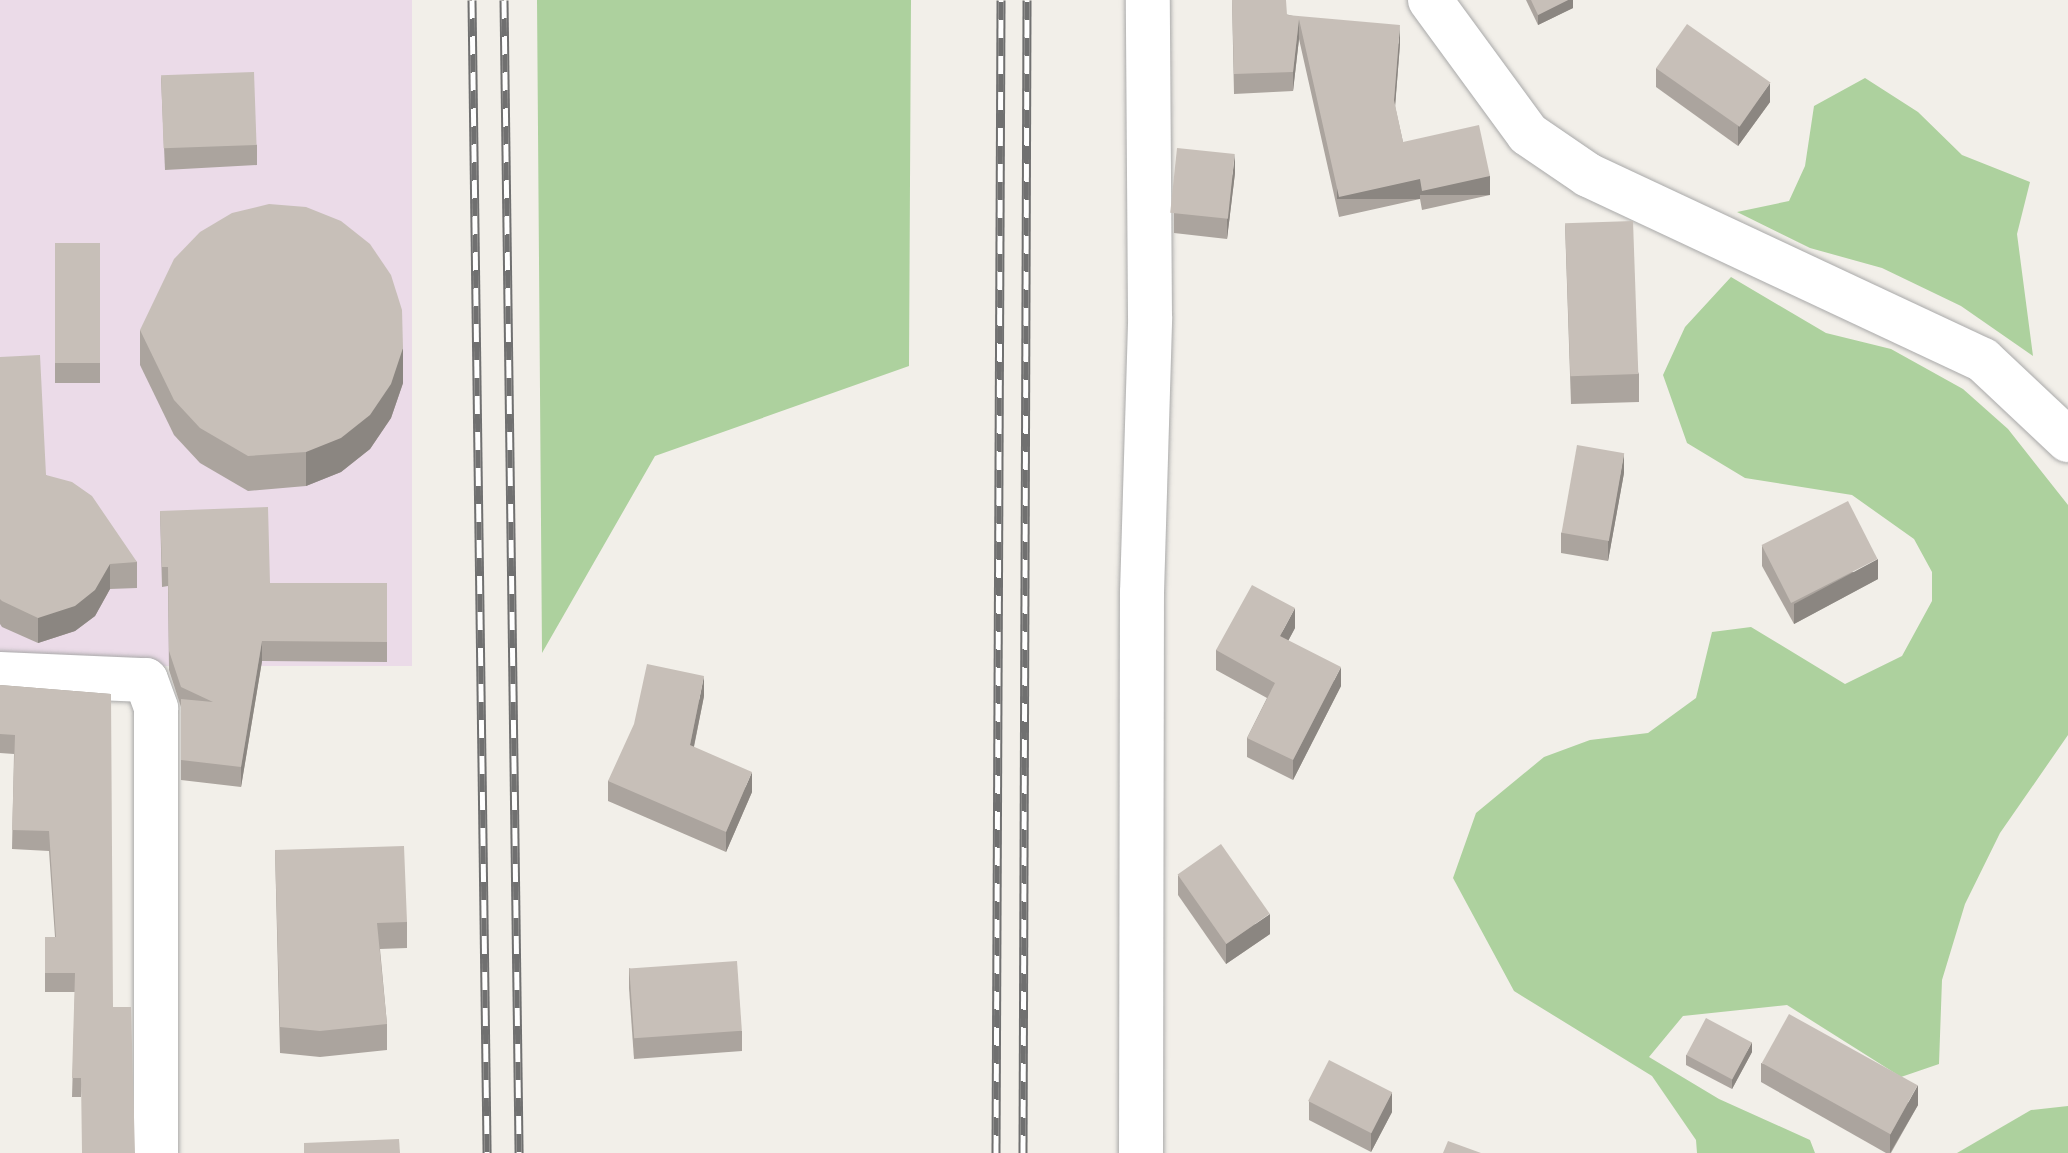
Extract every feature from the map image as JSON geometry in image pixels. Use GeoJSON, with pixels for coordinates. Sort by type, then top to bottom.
{"type":"FeatureCollection","features":[{"type":"Feature","properties":{"kind":"street"},"geometry":{"type":"LineString","coordinates":[[1141,1153],[1142,593],[1150,317],[1148,0]]}},
{"type":"Feature","properties":{"kind":"street"},"geometry":{"type":"LineString","coordinates":[[1430,0],[1528,134],[1588,175],[1983,360],[2068,440]]}},
{"type":"Feature","properties":{"kind":"street"},"geometry":{"type":"LineString","coordinates":[[0,674],[146,680],[156,708],[156,1153]]}},
{"type":"Feature","properties":{"kind":"shaded area"},"geometry":{"type":"Polygon","coordinates":[[[0,0],[412,0],[412,666],[0,666],[0,0]]]}},
{"type":"Feature","properties":{"kind":"green space"},"geometry":{"type":"Polygon","coordinates":[[[537,0],[911,0],[909,366],[655,456],[542,653],[537,0]]]}},
{"type":"Feature","properties":{"kind":"green space"},"geometry":{"type":"Polygon","coordinates":[[[1865,78],[1918,112],[1962,155],[2030,182],[2017,234],[2033,356],[1961,306],[1882,268],[1810,248],[1737,212],[1789,201],[1805,166],[1814,106],[1865,78]]]}},
{"type":"Feature","properties":{"kind":"green space"},"geometry":{"type":"Polygon","coordinates":[[[1731,277],[1826,333],[1891,349],[1963,389],[2008,429],[2068,505],[2068,735],[2000,833],[1965,904],[1942,980],[1939,1064],[1901,1077],[1787,1005],[1683,1016],[1649,1057],[1719,1099],[1810,1140],[1815,1153],[1697,1153],[1696,1140],[1652,1076],[1514,991],[1453,878],[1476,813],[1544,757],[1590,740],[1648,733],[1696,698],[1712,632],[1751,627],[1845,684],[1902,656],[1932,601],[1932,572],[1914,539],[1852,495],[1745,478],[1687,443],[1663,375],[1685,327],[1731,277]]]}},
{"type":"Feature","properties":{"kind":"green space"},"geometry":{"type":"Polygon","coordinates":[[[2068,1106],[2068,1153],[1957,1153],[2031,1110],[2068,1106]]]}},
{"type":"Feature","properties":{"kind":"building"},"geometry":{"type":"Polygon","coordinates":[[[1232,0],[1286,0],[1287,15],[1400,25],[1394,100],[1403,142],[1479,125],[1490,176],[1422,191],[1420,179],[1339,197],[1299,19],[1293,72],[1234,74],[1232,0]]]}},
{"type":"Feature","properties":{"kind":"building"},"geometry":{"type":"Polygon","coordinates":[[[1531,0],[1568,0],[1538,15],[1531,0]]]}},
{"type":"Feature","properties":{"kind":"building"},"geometry":{"type":"Polygon","coordinates":[[[1687,24],[1771,83],[1740,127],[1656,68],[1687,24]]]}},
{"type":"Feature","properties":{"kind":"building"},"geometry":{"type":"Polygon","coordinates":[[[254,72],[257,145],[164,148],[161,75],[254,72]]]}},
{"type":"Feature","properties":{"kind":"building"},"geometry":{"type":"Polygon","coordinates":[[[1177,148],[1235,154],[1228,219],[1170,213],[1177,148]]]}},
{"type":"Feature","properties":{"kind":"building"},"geometry":{"type":"Polygon","coordinates":[[[269,204],[306,207],[341,221],[370,244],[391,275],[402,310],[403,348],[391,384],[370,415],[341,438],[306,452],[248,456],[200,428],[174,400],[140,330],[174,259],[200,232],[232,213],[269,204]]]}},
{"type":"Feature","properties":{"kind":"building"},"geometry":{"type":"Polygon","coordinates":[[[1633,221],[1638,374],[1570,376],[1565,223],[1633,221]]]}},
{"type":"Feature","properties":{"kind":"building"},"geometry":{"type":"Polygon","coordinates":[[[55,243],[100,243],[100,363],[55,363],[55,243]]]}},
{"type":"Feature","properties":{"kind":"building"},"geometry":{"type":"Polygon","coordinates":[[[40,355],[46,475],[72,482],[92,496],[137,562],[110,564],[95,590],[75,606],[38,618],[0,599],[0,357],[40,355]]]}},
{"type":"Feature","properties":{"kind":"building"},"geometry":{"type":"Polygon","coordinates":[[[1577,445],[1624,453],[1609,541],[1562,533],[1577,445]]]}},
{"type":"Feature","properties":{"kind":"building"},"geometry":{"type":"Polygon","coordinates":[[[1848,501],[1878,559],[1791,603],[1762,545],[1848,501]]]}},
{"type":"Feature","properties":{"kind":"building"},"geometry":{"type":"Polygon","coordinates":[[[268,507],[270,583],[387,583],[387,642],[262,641],[241,767],[181,760],[181,699],[213,702],[181,687],[169,651],[168,567],[162,567],[160,511],[268,507]]]}},
{"type":"Feature","properties":{"kind":"building"},"geometry":{"type":"Polygon","coordinates":[[[1252,585],[1295,608],[1280,636],[1341,667],[1293,760],[1247,738],[1275,683],[1216,650],[1252,585]]]}},
{"type":"Feature","properties":{"kind":"building"},"geometry":{"type":"Polygon","coordinates":[[[647,664],[704,676],[690,745],[752,772],[726,832],[608,781],[634,724],[647,664]]]}},
{"type":"Feature","properties":{"kind":"building"},"geometry":{"type":"Polygon","coordinates":[[[0,685],[111,694],[113,1007],[131,1007],[135,1153],[82,1153],[81,1078],[72,1078],[75,973],[45,973],[45,937],[56,937],[49,831],[12,830],[15,735],[0,734],[0,685]]]}},
{"type":"Feature","properties":{"kind":"building"},"geometry":{"type":"Polygon","coordinates":[[[1221,844],[1270,914],[1226,944],[1178,874],[1221,844]]]}},
{"type":"Feature","properties":{"kind":"building"},"geometry":{"type":"Polygon","coordinates":[[[404,846],[407,922],[377,923],[387,1024],[320,1031],[280,1027],[275,850],[404,846]]]}},
{"type":"Feature","properties":{"kind":"building"},"geometry":{"type":"Polygon","coordinates":[[[737,961],[742,1031],[634,1038],[629,969],[737,961]]]}},
{"type":"Feature","properties":{"kind":"building"},"geometry":{"type":"Polygon","coordinates":[[[1789,1014],[1918,1085],[1890,1134],[1762,1063],[1789,1014]]]}},
{"type":"Feature","properties":{"kind":"building"},"geometry":{"type":"Polygon","coordinates":[[[1706,1018],[1752,1042],[1732,1079],[1686,1055],[1706,1018]]]}},
{"type":"Feature","properties":{"kind":"building"},"geometry":{"type":"Polygon","coordinates":[[[1329,1060],[1392,1092],[1371,1133],[1308,1101],[1329,1060]]]}},
{"type":"Feature","properties":{"kind":"building"},"geometry":{"type":"Polygon","coordinates":[[[399,1139],[400,1153],[304,1153],[304,1143],[399,1139]]]}},
{"type":"Feature","properties":{"kind":"building"},"geometry":{"type":"Polygon","coordinates":[[[1448,1141],[1481,1153],[1443,1153],[1448,1141]]]}},
{"type":"Feature","properties":{"kind":"railway"},"geometry":{"type":"LineString","coordinates":[[472,0],[487,1153]]}},
{"type":"Feature","properties":{"kind":"railway"},"geometry":{"type":"LineString","coordinates":[[504,0],[519,1153]]}},
{"type":"Feature","properties":{"kind":"railway"},"geometry":{"type":"LineString","coordinates":[[996,1153],[1001,0]]}},
{"type":"Feature","properties":{"kind":"railway"},"geometry":{"type":"LineString","coordinates":[[1023,1153],[1027,0]]}}]}
